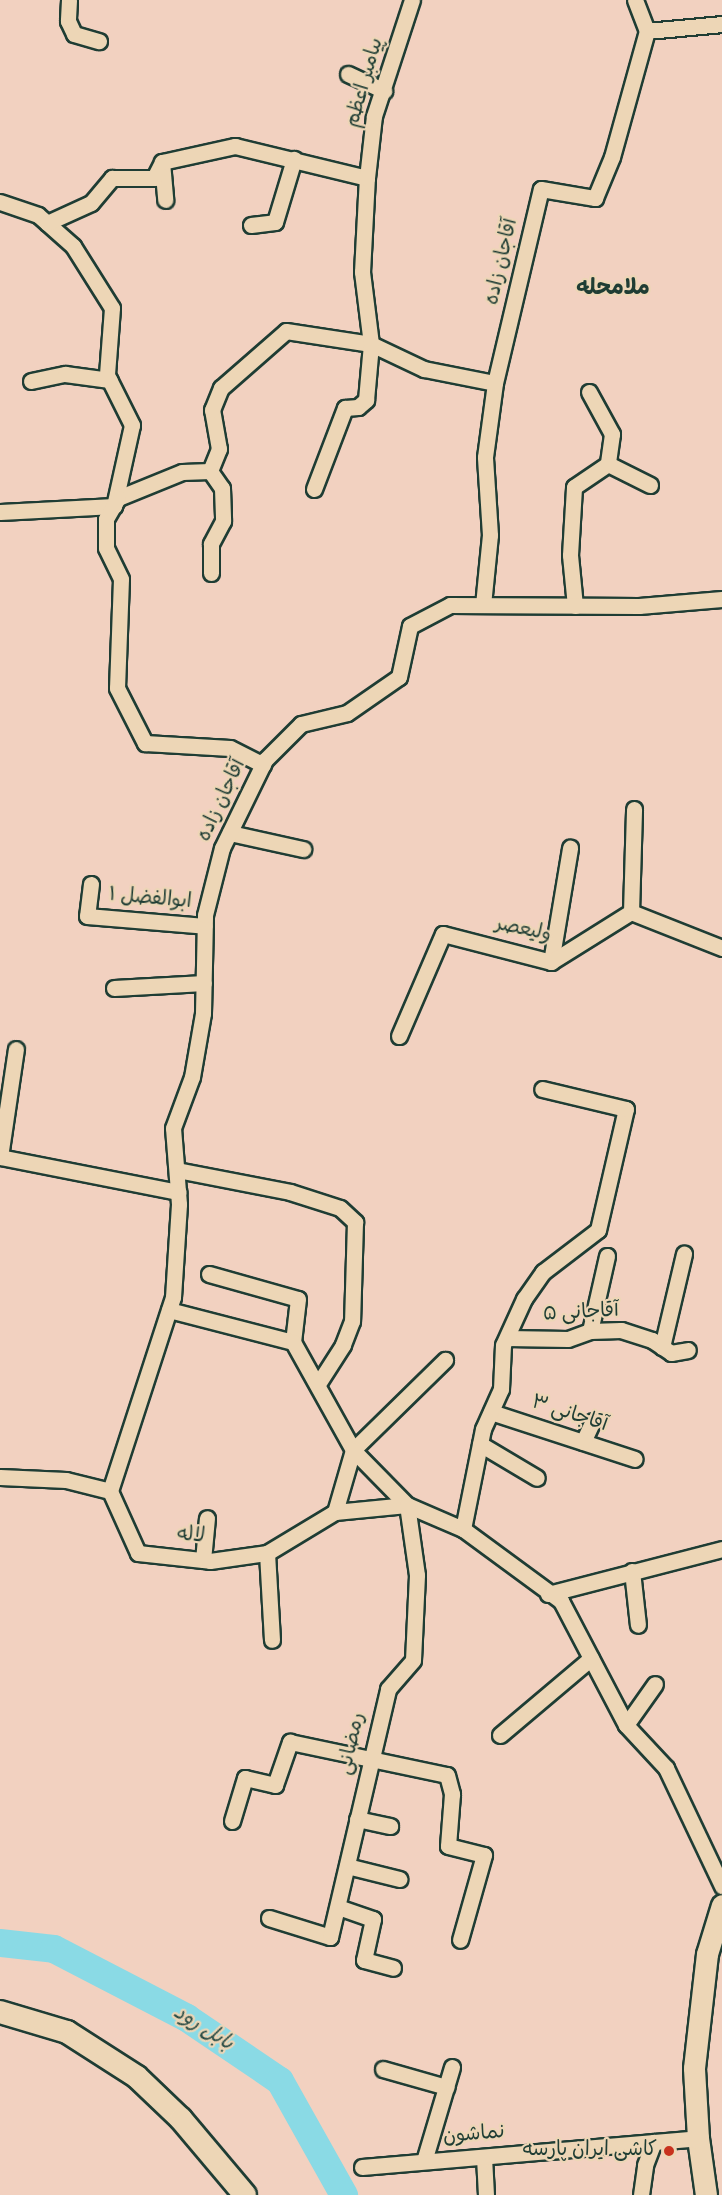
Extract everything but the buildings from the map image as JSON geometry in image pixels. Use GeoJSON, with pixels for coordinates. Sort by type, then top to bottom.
{"type":"FeatureCollection","features":[{"type":"Feature","properties":{"kind":"main road"},"geometry":{"type":"LineString","coordinates":[[706,2195],[698,2138],[694,2068],[698,2014],[707,1954],[722,1905]]}},
{"type":"Feature","properties":{"kind":"main road"},"geometry":{"type":"LineString","coordinates":[[0,2012],[67,2032],[137,2077],[181,2119],[245,2195]]}},
{"type":"Feature","properties":{"kind":"street"},"geometry":{"type":"LineString","coordinates":[[69,0],[68,21],[74,33],[99,41]]}},
{"type":"Feature","properties":{"kind":"street","name":"پیامبر اعظم"},"geometry":{"type":"LineString","coordinates":[[314,489],[345,408],[358,406],[366,400],[371,344],[362,272],[367,178],[374,116],[412,0]]}},
{"type":"Feature","properties":{"kind":"street"},"geometry":{"type":"LineString","coordinates":[[635,0],[647,31],[722,24]]}},
{"type":"Feature","properties":{"kind":"street","name":"آقاجان زاده"},"geometry":{"type":"LineString","coordinates":[[483,605],[490,535],[485,457],[495,383],[541,189],[595,198],[612,157],[647,31]]}},
{"type":"Feature","properties":{"kind":"street"},"geometry":{"type":"LineString","coordinates":[[348,74],[384,90]]}},
{"type":"Feature","properties":{"kind":"street"},"geometry":{"type":"LineString","coordinates":[[162,162],[236,146],[367,178]]}},
{"type":"Feature","properties":{"kind":"street"},"geometry":{"type":"LineString","coordinates":[[251,225],[275,222],[294,159]]}},
{"type":"Feature","properties":{"kind":"street"},"geometry":{"type":"LineString","coordinates":[[162,162],[165,200]]}},
{"type":"Feature","properties":{"kind":"street"},"geometry":{"type":"LineString","coordinates":[[46,223],[91,203],[112,178],[154,178],[162,162]]}},
{"type":"Feature","properties":{"kind":"street"},"geometry":{"type":"LineString","coordinates":[[0,202],[38,215],[73,246],[112,308],[107,375],[132,425],[114,506]]}},
{"type":"Feature","properties":{"kind":"street"},"geometry":{"type":"LineString","coordinates":[[210,471],[219,448],[212,410],[221,388],[286,331],[371,344],[424,369],[495,383]]}},
{"type":"Feature","properties":{"kind":"street"},"geometry":{"type":"LineString","coordinates":[[31,381],[65,374],[110,380]]}},
{"type":"Feature","properties":{"kind":"street"},"geometry":{"type":"LineString","coordinates":[[575,606],[570,555],[574,487],[608,464],[612,434],[589,392]]}},
{"type":"Feature","properties":{"kind":"street"},"geometry":{"type":"LineString","coordinates":[[608,464],[650,485]]}},
{"type":"Feature","properties":{"kind":"street"},"geometry":{"type":"LineString","coordinates":[[210,471],[182,471],[118,498],[106,519],[106,548],[121,579],[117,688],[145,743],[230,748],[263,765]]}},
{"type":"Feature","properties":{"kind":"street"},"geometry":{"type":"LineString","coordinates":[[210,471],[222,489],[222,521],[211,544],[211,573]]}},
{"type":"Feature","properties":{"kind":"street"},"geometry":{"type":"LineString","coordinates":[[0,512],[114,506]]}},
{"type":"Feature","properties":{"kind":"street","name":"آقاجان زاده"},"geometry":{"type":"LineString","coordinates":[[110,1491],[169,1310],[179,1192],[173,1128],[192,1077],[204,983],[205,926],[222,848],[263,765],[301,724],[347,713],[399,677],[410,626],[450,605],[639,606],[722,599]]}},
{"type":"Feature","properties":{"kind":"street"},"geometry":{"type":"LineString","coordinates":[[634,809],[631,912],[722,948]]}},
{"type":"Feature","properties":{"kind":"street"},"geometry":{"type":"LineString","coordinates":[[230,832],[303,849]]}},
{"type":"Feature","properties":{"kind":"street"},"geometry":{"type":"LineString","coordinates":[[551,962],[570,848]]}},
{"type":"Feature","properties":{"kind":"street","name":"ابوالفضل ۱"},"geometry":{"type":"LineString","coordinates":[[91,884],[87,916],[205,926]]}},
{"type":"Feature","properties":{"kind":"street","name":"ولیعصر"},"geometry":{"type":"LineString","coordinates":[[399,1036],[443,934],[551,962],[631,912]]}},
{"type":"Feature","properties":{"kind":"street"},"geometry":{"type":"LineString","coordinates":[[114,988],[204,983]]}},
{"type":"Feature","properties":{"kind":"street"},"geometry":{"type":"LineString","coordinates":[[16,1049],[0,1157],[179,1192]]}},
{"type":"Feature","properties":{"kind":"street"},"geometry":{"type":"LineString","coordinates":[[463,1529],[480,1443],[490,1412],[501,1389],[503,1345],[524,1299],[543,1272],[598,1230],[626,1109],[542,1089]]}},
{"type":"Feature","properties":{"kind":"street"},"geometry":{"type":"LineString","coordinates":[[177,1170],[290,1192],[340,1208],[355,1222],[352,1321],[343,1345],[318,1384]]}},
{"type":"Feature","properties":{"kind":"street"},"geometry":{"type":"LineString","coordinates":[[662,1347],[684,1254]]}},
{"type":"Feature","properties":{"kind":"street"},"geometry":{"type":"LineString","coordinates":[[590,1331],[607,1256]]}},
{"type":"Feature","properties":{"kind":"street"},"geometry":{"type":"LineString","coordinates":[[209,1274],[298,1299],[293,1342],[353,1450],[406,1505],[463,1529],[548,1594],[561,1601],[626,1725],[666,1768],[722,1886]]}},
{"type":"Feature","properties":{"kind":"street"},"geometry":{"type":"LineString","coordinates":[[169,1310],[293,1342]]}},
{"type":"Feature","properties":{"kind":"street","name":"آقاجانی ۵"},"geometry":{"type":"LineString","coordinates":[[507,1338],[567,1339],[590,1331],[621,1329],[662,1347],[670,1353],[688,1350]]}},
{"type":"Feature","properties":{"kind":"street"},"geometry":{"type":"LineString","coordinates":[[335,1512],[353,1450],[445,1360]]}},
{"type":"Feature","properties":{"kind":"street","name":"آقاجانی ۳"},"geometry":{"type":"LineString","coordinates":[[490,1412],[635,1459]]}},
{"type":"Feature","properties":{"kind":"street"},"geometry":{"type":"LineString","coordinates":[[582,1442],[593,1421]]}},
{"type":"Feature","properties":{"kind":"street"},"geometry":{"type":"LineString","coordinates":[[480,1443],[537,1478]]}},
{"type":"Feature","properties":{"kind":"street"},"geometry":{"type":"LineString","coordinates":[[0,1477],[66,1480],[110,1491]]}},
{"type":"Feature","properties":{"kind":"street","name":"لاله"},"geometry":{"type":"LineString","coordinates":[[110,1491],[138,1553],[203,1560],[267,1553],[335,1512],[406,1505]]}},
{"type":"Feature","properties":{"kind":"street","name":"رمضانی"},"geometry":{"type":"LineString","coordinates":[[269,1918],[330,1937],[388,1689],[413,1660],[417,1575],[406,1505]]}},
{"type":"Feature","properties":{"kind":"street"},"geometry":{"type":"LineString","coordinates":[[203,1560],[207,1518]]}},
{"type":"Feature","properties":{"kind":"street"},"geometry":{"type":"LineString","coordinates":[[548,1594],[722,1549]]}},
{"type":"Feature","properties":{"kind":"street"},"geometry":{"type":"LineString","coordinates":[[267,1553],[272,1640]]}},
{"type":"Feature","properties":{"kind":"street"},"geometry":{"type":"LineString","coordinates":[[632,1571],[638,1625]]}},
{"type":"Feature","properties":{"kind":"street"},"geometry":{"type":"LineString","coordinates":[[500,1735],[591,1658]]}},
{"type":"Feature","properties":{"kind":"street"},"geometry":{"type":"LineString","coordinates":[[626,1725],[655,1684]]}},
{"type":"Feature","properties":{"kind":"street"},"geometry":{"type":"LineString","coordinates":[[232,1821],[245,1778],[275,1785],[290,1742],[371,1756],[447,1775],[453,1794],[448,1846],[484,1855],[460,1940]]}},
{"type":"Feature","properties":{"kind":"street"},"geometry":{"type":"LineString","coordinates":[[357,1819],[390,1826]]}},
{"type":"Feature","properties":{"kind":"street"},"geometry":{"type":"LineString","coordinates":[[347,1866],[399,1879]]}},
{"type":"Feature","properties":{"kind":"street"},"geometry":{"type":"LineString","coordinates":[[338,1907],[373,1919],[364,1960],[393,1968]]}},
{"type":"Feature","properties":{"kind":"street"},"geometry":{"type":"LineString","coordinates":[[424,2162],[452,2067]]}},
{"type":"Feature","properties":{"kind":"street"},"geometry":{"type":"LineString","coordinates":[[383,2069],[446,2087]]}},
{"type":"Feature","properties":{"kind":"street","name":"نماشون"},"geometry":{"type":"LineString","coordinates":[[362,2167],[698,2138]]}},
{"type":"Feature","properties":{"kind":"street"},"geometry":{"type":"LineString","coordinates":[[641,2195],[645,2165],[654,2142]]}},
{"type":"Feature","properties":{"kind":"street"},"geometry":{"type":"LineString","coordinates":[[484,2157],[486,2195]]}},
{"type":"Feature","properties":{"kind":"waterway","name":"بابل رود"},"geometry":{"type":"LineString","coordinates":[[0,1943],[54,1949],[187,2018],[280,2081],[344,2195]]}},
{"type":"Feature","properties":{"kind":"place","name":"کاشی ایران پارسه"},"geometry":{"type":"Point","coordinates":[669,2151]}},
{"type":"Feature","properties":{"kind":"district","name":"ملامحله"},"geometry":{"type":"Point","coordinates":[613,291]}}]}
